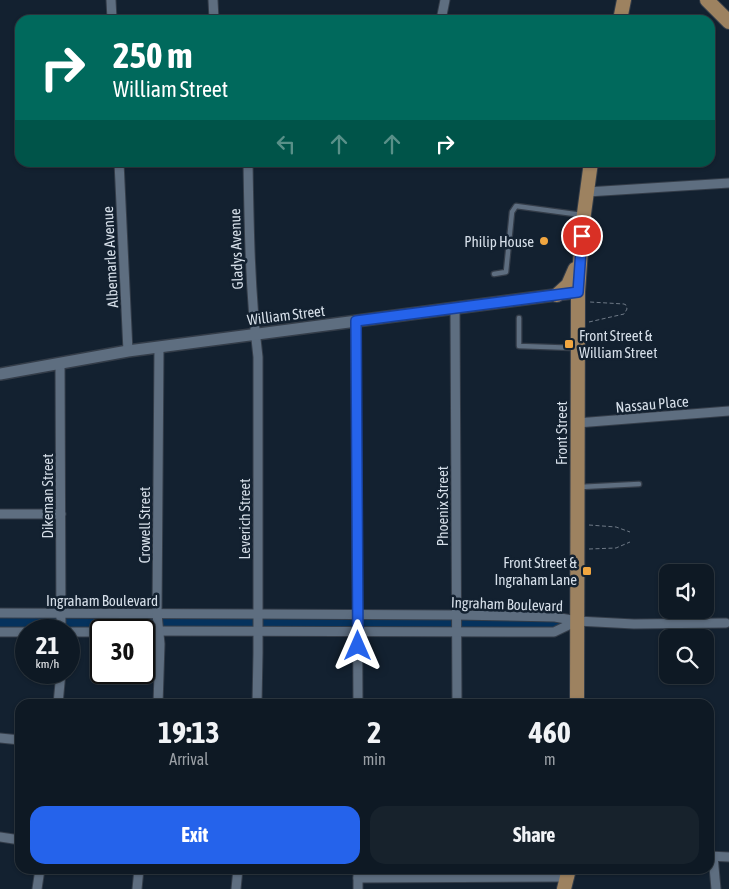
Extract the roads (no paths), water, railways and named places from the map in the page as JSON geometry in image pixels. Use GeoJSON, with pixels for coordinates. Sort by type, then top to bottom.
{"type":"FeatureCollection","features":[{"type":"Feature","properties":{"kind":"main road"},"geometry":{"type":"LineString","coordinates":[[621,15],[624,0]]}},
{"type":"Feature","properties":{"kind":"main road"},"geometry":{"type":"LineString","coordinates":[[707,0],[729,22]]}},
{"type":"Feature","properties":{"kind":"main road","name":"Front Street"},"geometry":{"type":"LineString","coordinates":[[577,699],[578,292],[583,215],[591,167]]}},
{"type":"Feature","properties":{"kind":"main road"},"geometry":{"type":"LineString","coordinates":[[557,295],[568,285],[580,259]]}},
{"type":"Feature","properties":{"kind":"street"},"geometry":{"type":"LineString","coordinates":[[111,0],[112,15]]}},
{"type":"Feature","properties":{"kind":"street"},"geometry":{"type":"LineString","coordinates":[[213,0],[214,15]]}},
{"type":"Feature","properties":{"kind":"street"},"geometry":{"type":"LineString","coordinates":[[442,15],[445,0]]}},
{"type":"Feature","properties":{"kind":"street","name":"Albemarle Avenue"},"geometry":{"type":"LineString","coordinates":[[119,167],[128,351]]}},
{"type":"Feature","properties":{"kind":"street","name":"Gladys Avenue"},"geometry":{"type":"LineString","coordinates":[[248,167],[250,270],[255,334]]}},
{"type":"Feature","properties":{"kind":"street"},"geometry":{"type":"LineString","coordinates":[[587,192],[729,183]]}},
{"type":"Feature","properties":{"kind":"street","name":"William Street"},"geometry":{"type":"LineString","coordinates":[[0,374],[128,351],[578,292]]}},
{"type":"Feature","properties":{"kind":"street","name":"Phoenix Street"},"geometry":{"type":"LineString","coordinates":[[455,309],[456,699]]}},
{"type":"Feature","properties":{"kind":"street"},"geometry":{"type":"LineString","coordinates":[[356,321],[358,699]]}},
{"type":"Feature","properties":{"kind":"street","name":"Leverich Street"},"geometry":{"type":"LineString","coordinates":[[255,334],[258,357],[257,699]]}},
{"type":"Feature","properties":{"kind":"street","name":"Crowell Street"},"geometry":{"type":"LineString","coordinates":[[158,699],[159,347]]}},
{"type":"Feature","properties":{"kind":"street","name":"Dikeman Street"},"geometry":{"type":"LineString","coordinates":[[60,363],[61,619]]}},
{"type":"Feature","properties":{"kind":"street","name":"Nassau Place"},"geometry":{"type":"LineString","coordinates":[[577,423],[729,411]]}},
{"type":"Feature","properties":{"kind":"street"},"geometry":{"type":"LineString","coordinates":[[0,514],[61,514]]}},
{"type":"Feature","properties":{"kind":"street","name":"Ingraham Boulevard"},"geometry":{"type":"LineString","coordinates":[[0,613],[456,615],[555,617],[578,621]]}},
{"type":"Feature","properties":{"kind":"street"},"geometry":{"type":"LineString","coordinates":[[578,621],[634,624],[726,623]]}},
{"type":"Feature","properties":{"kind":"street","name":"Ingraham Boulevard"},"geometry":{"type":"LineString","coordinates":[[155,631],[554,632],[578,621]]}},
{"type":"Feature","properties":{"kind":"street"},"geometry":{"type":"LineString","coordinates":[[0,632],[15,632]]}},
{"type":"Feature","properties":{"kind":"street"},"geometry":{"type":"LineString","coordinates":[[58,699],[60,684]]}},
{"type":"Feature","properties":{"kind":"street"},"geometry":{"type":"LineString","coordinates":[[0,738],[15,740]]}},
{"type":"Feature","properties":{"kind":"street"},"geometry":{"type":"LineString","coordinates":[[0,837],[15,839]]}},
{"type":"Feature","properties":{"kind":"street"},"geometry":{"type":"LineString","coordinates":[[714,856],[729,858]]}},
{"type":"Feature","properties":{"kind":"street"},"geometry":{"type":"LineString","coordinates":[[37,889],[39,874]]}},
{"type":"Feature","properties":{"kind":"street"},"geometry":{"type":"LineString","coordinates":[[137,889],[138,874]]}},
{"type":"Feature","properties":{"kind":"street"},"geometry":{"type":"LineString","coordinates":[[236,889],[238,874]]}},
{"type":"Feature","properties":{"kind":"street"},"geometry":{"type":"LineString","coordinates":[[358,874],[358,889]]}},
{"type":"Feature","properties":{"kind":"street"},"geometry":{"type":"LineString","coordinates":[[478,874],[566,878]]}},
{"type":"Feature","properties":{"kind":"street"},"geometry":{"type":"LineString","coordinates":[[714,874],[716,889]]}},
{"type":"Feature","properties":{"kind":"lane"},"geometry":{"type":"LineString","coordinates":[[494,274],[506,272],[512,212],[516,206],[583,215]]}},
{"type":"Feature","properties":{"kind":"lane"},"geometry":{"type":"LineString","coordinates":[[520,318],[519,346],[577,348]]}},
{"type":"Feature","properties":{"kind":"lane"},"geometry":{"type":"LineString","coordinates":[[577,487],[639,484]]}},
{"type":"Feature","properties":{"kind":"place","name":"Philip House"},"geometry":{"type":"Point","coordinates":[544,241]}},
{"type":"Feature","properties":{"kind":"place","name":"Front Street & William Street"},"geometry":{"type":"Point","coordinates":[569,344]}},
{"type":"Feature","properties":{"kind":"place","name":"Front Street & Ingraham Lane"},"geometry":{"type":"Point","coordinates":[587,571]}}]}
